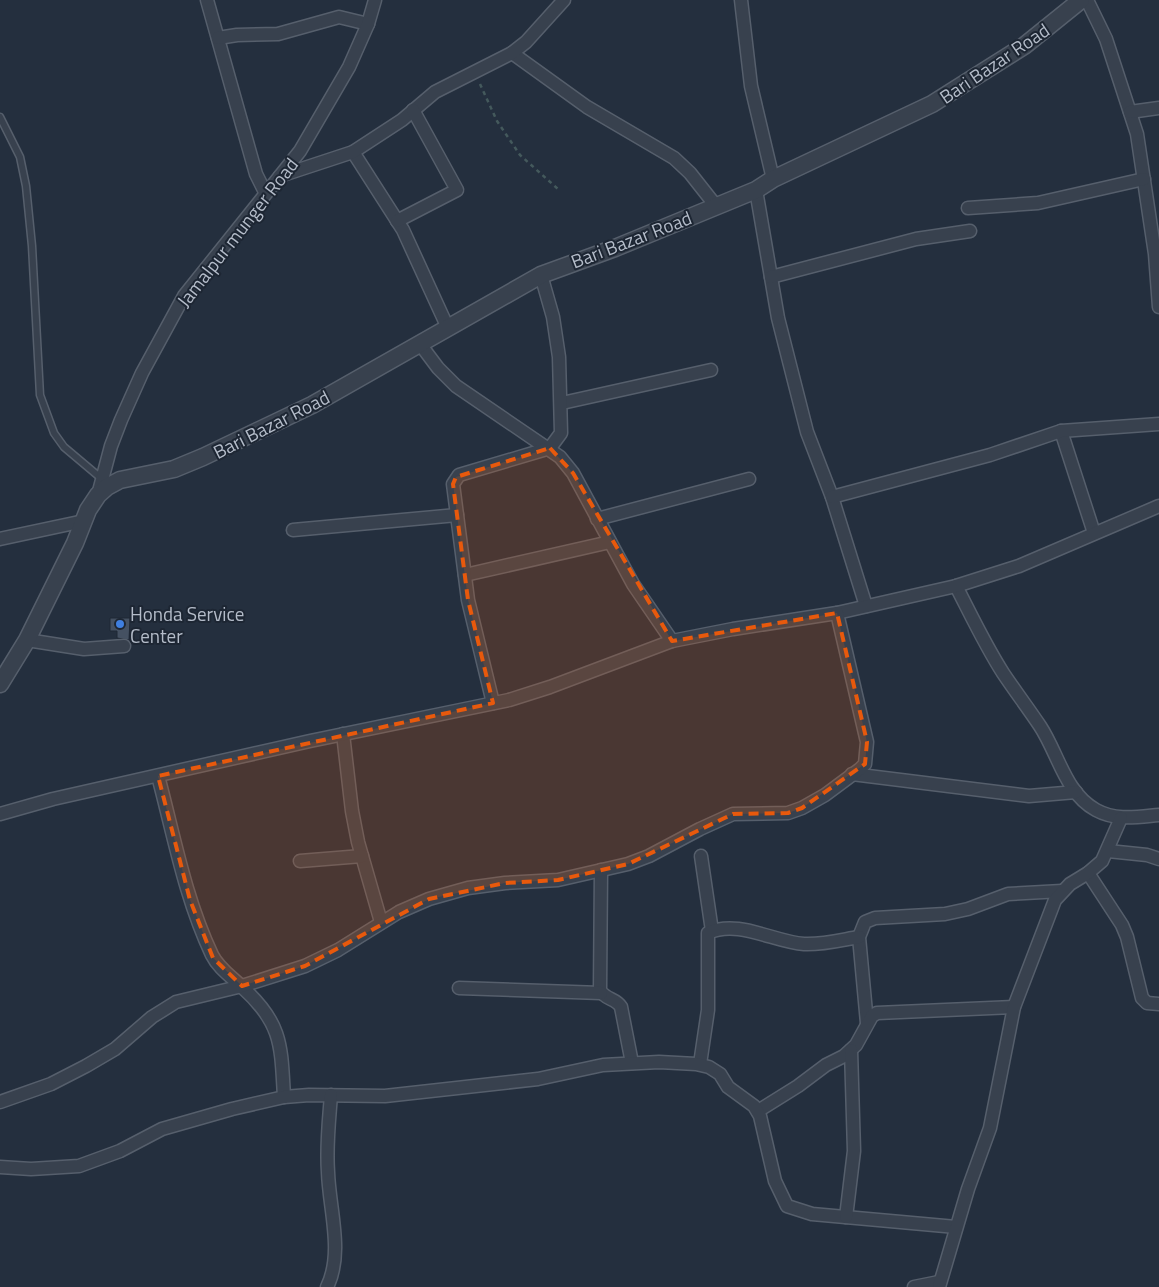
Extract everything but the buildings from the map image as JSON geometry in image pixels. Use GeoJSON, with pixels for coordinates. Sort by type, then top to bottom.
{"type":"FeatureCollection","features":[{"type":"Feature","properties":{"kind":"street"},"geometry":{"type":"LineString","coordinates":[[207,0],[256,174],[265,192]]}},
{"type":"Feature","properties":{"kind":"street","name":"Jamalpur munger Road"},"geometry":{"type":"LineString","coordinates":[[100,487],[111,446],[138,381],[184,296],[265,192],[300,151],[349,67],[368,24],[375,0]]}},
{"type":"Feature","properties":{"kind":"street"},"geometry":{"type":"LineString","coordinates":[[280,176],[353,152],[414,110],[435,92],[512,53],[526,42],[564,0]]}},
{"type":"Feature","properties":{"kind":"street"},"geometry":{"type":"LineString","coordinates":[[741,0],[751,86],[773,179]]}},
{"type":"Feature","properties":{"kind":"street","name":"Bari Bazar Road"},"geometry":{"type":"LineString","coordinates":[[100,487],[120,480],[174,469],[204,457],[273,425],[541,275],[615,248],[756,190],[773,179],[932,104],[1024,46],[1081,0]]}},
{"type":"Feature","properties":{"kind":"street"},"geometry":{"type":"LineString","coordinates":[[1087,0],[1106,39],[1137,134],[1155,254],[1159,307]]}},
{"type":"Feature","properties":{"kind":"street"},"geometry":{"type":"LineString","coordinates":[[218,38],[237,35],[278,34],[339,18],[368,24]]}},
{"type":"Feature","properties":{"kind":"street"},"geometry":{"type":"LineString","coordinates":[[512,53],[587,107],[674,158],[690,174],[716,206]]}},
{"type":"Feature","properties":{"kind":"street"},"geometry":{"type":"LineString","coordinates":[[1130,112],[1159,108]]}},
{"type":"Feature","properties":{"kind":"street"},"geometry":{"type":"LineString","coordinates":[[397,221],[457,190],[414,110]]}},
{"type":"Feature","properties":{"kind":"street"},"geometry":{"type":"LineString","coordinates":[[353,152],[397,221],[447,326]]}},
{"type":"Feature","properties":{"kind":"street"},"geometry":{"type":"LineString","coordinates":[[968,208],[1038,203],[1144,179]]}},
{"type":"Feature","properties":{"kind":"street"},"geometry":{"type":"LineString","coordinates":[[756,190],[778,318],[807,432],[832,496],[866,606]]}},
{"type":"Feature","properties":{"kind":"street"},"geometry":{"type":"LineString","coordinates":[[771,277],[916,239],[970,231]]}},
{"type":"Feature","properties":{"kind":"street"},"geometry":{"type":"LineString","coordinates":[[493,703],[468,600],[453,484],[456,477],[550,448],[561,433],[562,403],[556,334],[541,275]]}},
{"type":"Feature","properties":{"kind":"street"},"geometry":{"type":"LineString","coordinates":[[420,344],[438,368],[456,386],[550,448],[573,472],[633,584],[672,641]]}},
{"type":"Feature","properties":{"kind":"street"},"geometry":{"type":"LineString","coordinates":[[562,403],[711,370]]}},
{"type":"Feature","properties":{"kind":"street"},"geometry":{"type":"LineString","coordinates":[[832,496],[990,455],[1061,431],[1159,424]]}},
{"type":"Feature","properties":{"kind":"street"},"geometry":{"type":"LineString","coordinates":[[1061,431],[1094,533]]}},
{"type":"Feature","properties":{"kind":"street"},"geometry":{"type":"LineString","coordinates":[[597,519],[749,479]]}},
{"type":"Feature","properties":{"kind":"street"},"geometry":{"type":"LineString","coordinates":[[0,684],[27,640],[100,487]]}},
{"type":"Feature","properties":{"kind":"street"},"geometry":{"type":"LineString","coordinates":[[0,814],[53,799],[343,734],[493,703],[550,688],[672,641],[733,629],[837,613],[956,586],[1019,566],[1159,506]]}},
{"type":"Feature","properties":{"kind":"street"},"geometry":{"type":"LineString","coordinates":[[292,530],[457,515]]}},
{"type":"Feature","properties":{"kind":"street"},"geometry":{"type":"LineString","coordinates":[[0,540],[84,521]]}},
{"type":"Feature","properties":{"kind":"street"},"geometry":{"type":"LineString","coordinates":[[465,575],[610,542]]}},
{"type":"Feature","properties":{"kind":"street"},"geometry":{"type":"LineString","coordinates":[[956,586],[984,642],[1041,726],[1065,776],[1076,792],[1096,810],[1121,818],[1159,815]]}},
{"type":"Feature","properties":{"kind":"street"},"geometry":{"type":"LineString","coordinates":[[0,1102],[51,1084],[86,1066],[115,1049],[152,1017],[176,1002],[242,986],[304,966],[338,950],[381,922],[429,899],[468,888],[505,883],[558,880],[601,870],[649,856],[733,814],[772,814],[802,808],[825,795],[865,764],[867,742],[837,613]]}},
{"type":"Feature","properties":{"kind":"street"},"geometry":{"type":"LineString","coordinates":[[27,640],[84,649],[124,646]]}},
{"type":"Feature","properties":{"kind":"street"},"geometry":{"type":"LineString","coordinates":[[343,734],[352,811],[362,856],[381,922]]}},
{"type":"Feature","properties":{"kind":"street"},"geometry":{"type":"LineString","coordinates":[[852,774],[1029,796],[1076,792]]}},
{"type":"Feature","properties":{"kind":"street"},"geometry":{"type":"LineString","coordinates":[[158,776],[190,900],[213,958],[229,977],[242,986],[264,1008],[280,1038],[284,1097]]}},
{"type":"Feature","properties":{"kind":"street"},"geometry":{"type":"LineString","coordinates":[[914,1287],[939,1285],[956,1227],[990,1128],[1014,1008],[1055,900],[1062,891],[1102,861],[1121,818]]}},
{"type":"Feature","properties":{"kind":"street"},"geometry":{"type":"LineString","coordinates":[[1108,851],[1147,855],[1159,859]]}},
{"type":"Feature","properties":{"kind":"street"},"geometry":{"type":"LineString","coordinates":[[300,861],[362,856]]}},
{"type":"Feature","properties":{"kind":"street"},"geometry":{"type":"LineString","coordinates":[[701,856],[712,931]]}},
{"type":"Feature","properties":{"kind":"street"},"geometry":{"type":"LineString","coordinates":[[601,870],[601,993]]}},
{"type":"Feature","properties":{"kind":"street"},"geometry":{"type":"LineString","coordinates":[[1088,873],[1125,931],[1132,950],[1142,998],[1147,1003],[1159,1004]]}},
{"type":"Feature","properties":{"kind":"street"},"geometry":{"type":"LineString","coordinates":[[867,1024],[859,937],[865,922],[875,918],[945,914],[968,909],[1008,894],[1062,891]]}},
{"type":"Feature","properties":{"kind":"street"},"geometry":{"type":"LineString","coordinates":[[700,1064],[708,1010],[707,936],[712,931],[752,932],[805,944],[859,937]]}},
{"type":"Feature","properties":{"kind":"street"},"geometry":{"type":"LineString","coordinates":[[459,988],[601,993],[618,1003],[621,1007],[632,1063]]}},
{"type":"Feature","properties":{"kind":"street"},"geometry":{"type":"LineString","coordinates":[[758,1111],[850,1050],[856,1045],[872,1016],[884,1011],[1014,1008]]}},
{"type":"Feature","properties":{"kind":"street"},"geometry":{"type":"LineString","coordinates":[[846,1217],[854,1152],[850,1050]]}},
{"type":"Feature","properties":{"kind":"street"},"geometry":{"type":"LineString","coordinates":[[0,1167],[32,1169],[79,1166],[120,1151],[162,1129],[232,1109],[284,1097],[331,1095],[385,1096],[538,1078],[604,1065],[659,1062],[700,1064],[720,1074],[728,1087],[758,1111],[775,1181],[787,1206],[812,1214],[956,1227]]}},
{"type":"Feature","properties":{"kind":"street"},"geometry":{"type":"LineString","coordinates":[[327,1287],[334,1258],[327,1152],[331,1095]]}},
{"type":"Feature","properties":{"kind":"lane"},"geometry":{"type":"LineString","coordinates":[[0,117],[20,156],[26,186],[32,246],[37,371],[42,402],[54,433],[100,487]]}},
{"type":"Feature","properties":{"kind":"path"},"geometry":{"type":"LineString","coordinates":[[474,71],[497,121],[520,155],[558,190]]}},
{"type":"Feature","properties":{"kind":"highlighted area"},"geometry":{"type":"Polygon","coordinates":[[[550,448],[573,473],[672,641],[837,613],[867,742],[865,764],[802,808],[788,813],[733,814],[628,864],[558,880],[505,883],[429,899],[305,966],[242,986],[213,958],[190,900],[158,776],[493,703],[468,600],[453,484],[456,477],[550,448]]]}},
{"type":"Feature","properties":{"kind":"place","name":"Honda Service Center"},"geometry":{"type":"Point","coordinates":[120,624]}}]}
